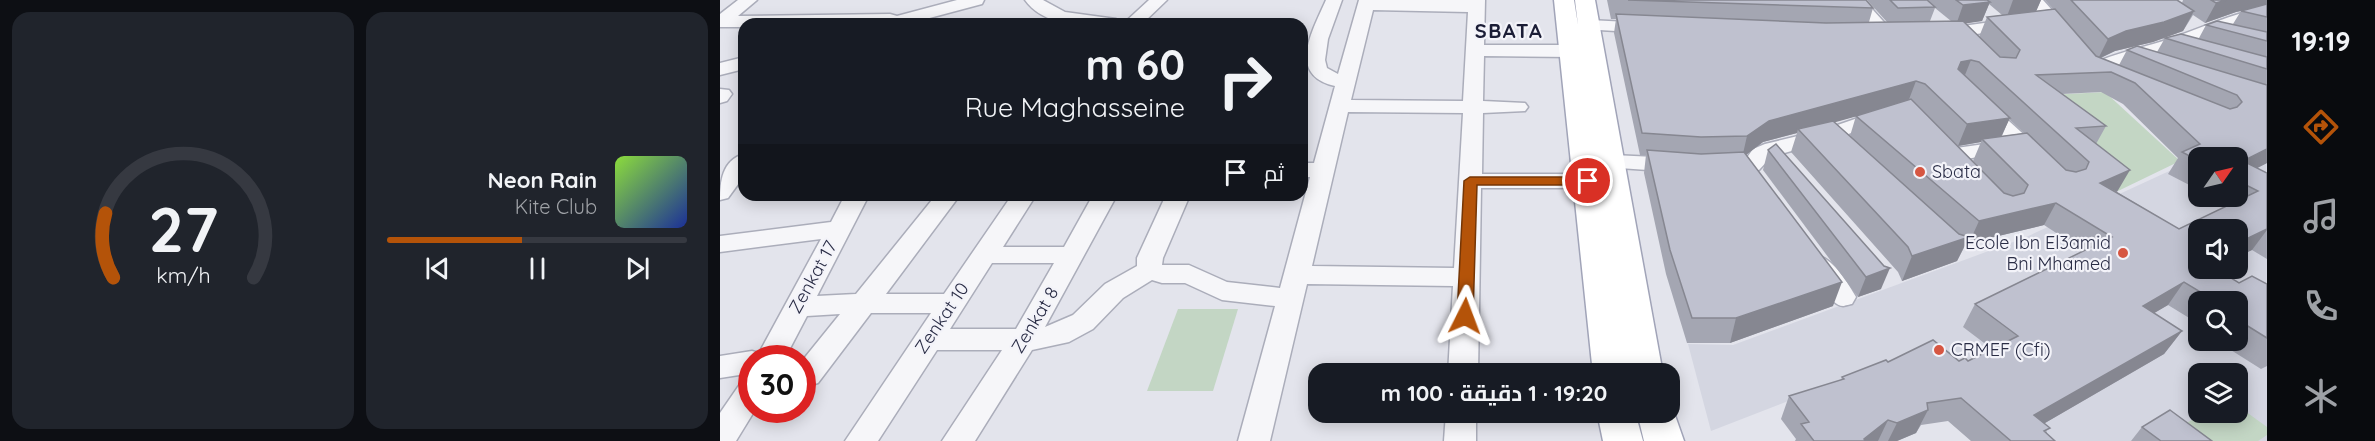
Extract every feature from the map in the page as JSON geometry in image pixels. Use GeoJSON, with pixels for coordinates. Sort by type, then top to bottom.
{"type":"FeatureCollection","features":[{"type":"Feature","properties":{"kind":"main road"},"geometry":{"type":"LineString","coordinates":[[1564,0],[1610,363]]}},
{"type":"Feature","properties":{"kind":"main road"},"geometry":{"type":"LineString","coordinates":[[1587,13],[1613,162],[1643,363]]}},
{"type":"Feature","properties":{"kind":"main road"},"geometry":{"type":"LineString","coordinates":[[1619,423],[1623,441]]}},
{"type":"Feature","properties":{"kind":"main road"},"geometry":{"type":"LineString","coordinates":[[1659,423],[1663,441]]}},
{"type":"Feature","properties":{"kind":"street"},"geometry":{"type":"LineString","coordinates":[[720,0],[747,1]]}},
{"type":"Feature","properties":{"kind":"street"},"geometry":{"type":"LineString","coordinates":[[891,18],[907,0]]}},
{"type":"Feature","properties":{"kind":"street"},"geometry":{"type":"LineString","coordinates":[[903,18],[976,0]]}},
{"type":"Feature","properties":{"kind":"street"},"geometry":{"type":"LineString","coordinates":[[1033,0],[1047,12],[1073,18]]}},
{"type":"Feature","properties":{"kind":"street"},"geometry":{"type":"LineString","coordinates":[[1139,18],[1159,0]]}},
{"type":"Feature","properties":{"kind":"street"},"geometry":{"type":"LineString","coordinates":[[1334,0],[1317,46],[1314,62],[1322,75],[1346,81]]}},
{"type":"Feature","properties":{"kind":"street"},"geometry":{"type":"LineString","coordinates":[[1854,0],[1886,35]]}},
{"type":"Feature","properties":{"kind":"street"},"geometry":{"type":"LineString","coordinates":[[2034,0],[2083,58],[2118,81]]}},
{"type":"Feature","properties":{"kind":"street"},"geometry":{"type":"LineString","coordinates":[[720,22],[747,1]]}},
{"type":"Feature","properties":{"kind":"street"},"geometry":{"type":"LineString","coordinates":[[1308,199],[1313,170],[1340,106],[1366,2],[1477,3],[1463,363]]}},
{"type":"Feature","properties":{"kind":"street"},"geometry":{"type":"LineString","coordinates":[[948,18],[956,5]]}},
{"type":"Feature","properties":{"kind":"street"},"geometry":{"type":"LineString","coordinates":[[1983,11],[2001,26]]}},
{"type":"Feature","properties":{"kind":"street"},"geometry":{"type":"LineString","coordinates":[[2083,58],[2123,57],[2170,45],[2246,15],[2267,12]]}},
{"type":"Feature","properties":{"kind":"street"},"geometry":{"type":"LineString","coordinates":[[1587,13],[1666,28]]}},
{"type":"Feature","properties":{"kind":"street"},"geometry":{"type":"LineString","coordinates":[[1930,27],[1961,37],[2001,26],[2051,20]]}},
{"type":"Feature","properties":{"kind":"street"},"geometry":{"type":"LineString","coordinates":[[720,22],[738,22]]}},
{"type":"Feature","properties":{"kind":"street"},"geometry":{"type":"LineString","coordinates":[[2186,22],[2235,39]]}},
{"type":"Feature","properties":{"kind":"street"},"geometry":{"type":"LineString","coordinates":[[1862,35],[1906,35]]}},
{"type":"Feature","properties":{"kind":"street"},"geometry":{"type":"LineString","coordinates":[[2170,45],[2200,55]]}},
{"type":"Feature","properties":{"kind":"street"},"geometry":{"type":"LineString","coordinates":[[1475,50],[1572,51]]}},
{"type":"Feature","properties":{"kind":"street"},"geometry":{"type":"LineString","coordinates":[[2123,57],[2156,68]]}},
{"type":"Feature","properties":{"kind":"street"},"geometry":{"type":"LineString","coordinates":[[720,69],[738,64]]}},
{"type":"Feature","properties":{"kind":"street"},"geometry":{"type":"LineString","coordinates":[[1969,94],[2048,169]]}},
{"type":"Feature","properties":{"kind":"street"},"geometry":{"type":"LineString","coordinates":[[1340,106],[1518,107]]}},
{"type":"Feature","properties":{"kind":"street"},"geometry":{"type":"LineString","coordinates":[[1613,162],[1747,166],[1757,161],[1761,154],[1781,158],[1838,141],[1879,116],[1909,111]]}},
{"type":"Feature","properties":{"kind":"street"},"geometry":{"type":"LineString","coordinates":[[1951,155],[2022,146]]}},
{"type":"Feature","properties":{"kind":"street"},"geometry":{"type":"LineString","coordinates":[[1747,166],[1762,189]]}},
{"type":"Feature","properties":{"kind":"street"},"geometry":{"type":"LineString","coordinates":[[720,193],[738,169]]}},
{"type":"Feature","properties":{"kind":"street"},"geometry":{"type":"LineString","coordinates":[[1470,181],[1588,181]]}},
{"type":"Feature","properties":{"kind":"street","name":"Zenkat 17"},"geometry":{"type":"LineString","coordinates":[[777,345],[854,201]]}},
{"type":"Feature","properties":{"kind":"street"},"geometry":{"type":"LineString","coordinates":[[816,365],[943,201]]}},
{"type":"Feature","properties":{"kind":"street","name":"Zenkat 10"},"geometry":{"type":"LineString","coordinates":[[861,441],[1020,201]]}},
{"type":"Feature","properties":{"kind":"street","name":"Zenkat 8"},"geometry":{"type":"LineString","coordinates":[[958,441],[1024,339],[1102,201]]}},
{"type":"Feature","properties":{"kind":"street"},"geometry":{"type":"LineString","coordinates":[[1149,270],[1150,258],[1175,201]]}},
{"type":"Feature","properties":{"kind":"street"},"geometry":{"type":"LineString","coordinates":[[1254,441],[1293,286],[1308,201]]}},
{"type":"Feature","properties":{"kind":"street"},"geometry":{"type":"LineString","coordinates":[[720,244],[840,229]]}},
{"type":"Feature","properties":{"kind":"street"},"geometry":{"type":"LineString","coordinates":[[1802,243],[1843,297]]}},
{"type":"Feature","properties":{"kind":"street"},"geometry":{"type":"LineString","coordinates":[[985,255],[1073,255]]}},
{"type":"Feature","properties":{"kind":"street"},"geometry":{"type":"LineString","coordinates":[[928,339],[1046,339],[1070,330],[1083,322],[1114,291],[1149,270],[1162,274],[1189,274],[1222,291],[1467,277]]}},
{"type":"Feature","properties":{"kind":"street"},"geometry":{"type":"LineString","coordinates":[[796,307],[864,303],[951,304]]}},
{"type":"Feature","properties":{"kind":"street"},"geometry":{"type":"LineString","coordinates":[[720,367],[738,364]]}},
{"type":"Feature","properties":{"kind":"street"},"geometry":{"type":"LineString","coordinates":[[720,439],[738,411]]}},
{"type":"Feature","properties":{"kind":"street"},"geometry":{"type":"LineString","coordinates":[[1460,441],[1461,423]]}},
{"type":"Feature","properties":{"kind":"street"},"geometry":{"type":"LineString","coordinates":[[1656,441],[1663,441]]}},
{"type":"Feature","properties":{"kind":"shaded area"},"geometry":{"type":"Polygon","coordinates":[[[2267,126],[2267,441],[2037,441],[1923,349],[1711,431],[1688,344],[1733,345],[2024,238],[2188,162],[2188,207],[2248,207],[2248,147],[2221,147],[2267,126]]]}},
{"type":"Feature","properties":{"kind":"green space"},"geometry":{"type":"Polygon","coordinates":[[[2105,92],[2180,161],[2118,191],[2069,150],[2030,96],[2105,92]]]}},
{"type":"Feature","properties":{"kind":"green space"},"geometry":{"type":"Polygon","coordinates":[[[1178,309],[1238,309],[1213,391],[1147,391],[1178,309]]]}},
{"type":"Feature","properties":{"kind":"green space"},"geometry":{"type":"Polygon","coordinates":[[[2248,413],[2267,427],[2267,435],[2258,441],[2195,441],[2178,428],[2188,422],[2248,423],[2248,413]]]}},
{"type":"Feature","properties":{"kind":"building"},"geometry":{"type":"Polygon","coordinates":[[[1628,0],[1866,0],[1873,8],[1628,0]]]}},
{"type":"Feature","properties":{"kind":"building"},"geometry":{"type":"Polygon","coordinates":[[[1890,0],[1927,0],[1935,7],[1898,8],[1890,0]]]}},
{"type":"Feature","properties":{"kind":"building"},"geometry":{"type":"Polygon","coordinates":[[[1956,0],[1987,0],[1990,2],[1963,5],[1956,0]]]}},
{"type":"Feature","properties":{"kind":"building"},"geometry":{"type":"Polygon","coordinates":[[[2071,0],[2177,0],[2194,11],[2164,22],[2126,31],[2108,39],[2071,0]]]}},
{"type":"Feature","properties":{"kind":"building"},"geometry":{"type":"Polygon","coordinates":[[[2267,4],[2267,17],[2241,11],[2267,4]]]}},
{"type":"Feature","properties":{"kind":"building"},"geometry":{"type":"Polygon","coordinates":[[[2055,9],[2096,56],[2230,109],[2242,102],[2237,95],[2127,50],[2137,46],[2267,85],[2267,149],[2248,158],[2248,147],[2193,147],[2200,144],[2135,83],[2111,72],[2036,75],[2106,126],[2076,128],[2130,170],[2100,183],[2179,229],[2188,225],[2188,279],[2233,279],[2239,283],[2252,276],[2267,284],[2267,338],[2248,326],[2248,291],[2199,291],[2184,282],[2143,306],[2182,331],[2034,415],[2050,428],[2044,431],[2055,441],[2011,441],[1961,398],[1927,403],[1928,410],[1897,423],[1888,420],[1864,439],[1865,441],[1814,441],[1801,424],[1809,422],[1789,396],[1844,379],[1842,377],[1886,360],[1888,362],[1933,340],[1959,361],[1965,358],[1968,361],[2018,336],[1975,304],[2112,237],[2056,203],[1979,221],[1856,116],[1911,99],[2004,193],[2013,196],[2024,193],[2028,185],[1982,139],[2027,133],[2066,170],[2076,172],[2086,169],[2089,162],[1979,62],[1971,60],[1961,62],[1958,69],[2010,118],[1967,124],[1925,84],[1916,81],[1769,121],[1747,136],[1701,137],[1642,133],[1616,14],[1826,23],[1963,21],[2000,57],[2016,58],[2020,50],[1987,17],[2055,9]]]}},
{"type":"Feature","properties":{"kind":"building"},"geometry":{"type":"Polygon","coordinates":[[[2217,21],[2267,32],[2267,41],[2206,25],[2217,21]]]}},
{"type":"Feature","properties":{"kind":"building"},"geometry":{"type":"Polygon","coordinates":[[[2181,34],[2267,57],[2267,69],[2165,38],[2181,34]]]}},
{"type":"Feature","properties":{"kind":"building"},"geometry":{"type":"Polygon","coordinates":[[[1833,121],[1959,234],[1969,237],[1912,256],[1908,247],[1798,129],[1833,121]]]}},
{"type":"Feature","properties":{"kind":"building"},"geometry":{"type":"Polygon","coordinates":[[[1776,144],[1884,266],[1890,268],[1866,277],[1768,150],[1776,144]]]}},
{"type":"Feature","properties":{"kind":"building"},"geometry":{"type":"Polygon","coordinates":[[[1647,150],[1701,154],[1744,152],[1842,282],[1736,318],[1692,318],[1670,250],[1647,150]]]}},
{"type":"Feature","properties":{"kind":"building"},"geometry":{"type":"Polygon","coordinates":[[[2248,164],[2267,173],[2267,229],[2248,238],[2248,219],[2200,219],[2225,207],[2248,207],[2248,196],[2258,191],[2248,186],[2248,164]]]}},
{"type":"Feature","properties":{"kind":"building"},"geometry":{"type":"Polygon","coordinates":[[[2170,410],[2212,441],[2161,441],[2142,427],[2170,410]]]}},
{"type":"Feature","properties":{"kind":"place","name":"Sbata"},"geometry":{"type":"Point","coordinates":[1920,172]}},
{"type":"Feature","properties":{"kind":"place","name":"Ecole Ibn El3amid Bni Mhamed"},"geometry":{"type":"Point","coordinates":[2123,253]}},
{"type":"Feature","properties":{"kind":"place","name":"CRMEF (Cfi)"},"geometry":{"type":"Point","coordinates":[1939,350]}},
{"type":"Feature","properties":{"kind":"district","name":"SBATA"},"geometry":{"type":"Point","coordinates":[1509,31]}},
{"type":"Feature","properties":{"kind":"route"},"geometry":{"type":"LineString","coordinates":[[1465,316],[1470,181],[1588,181]]}}]}
